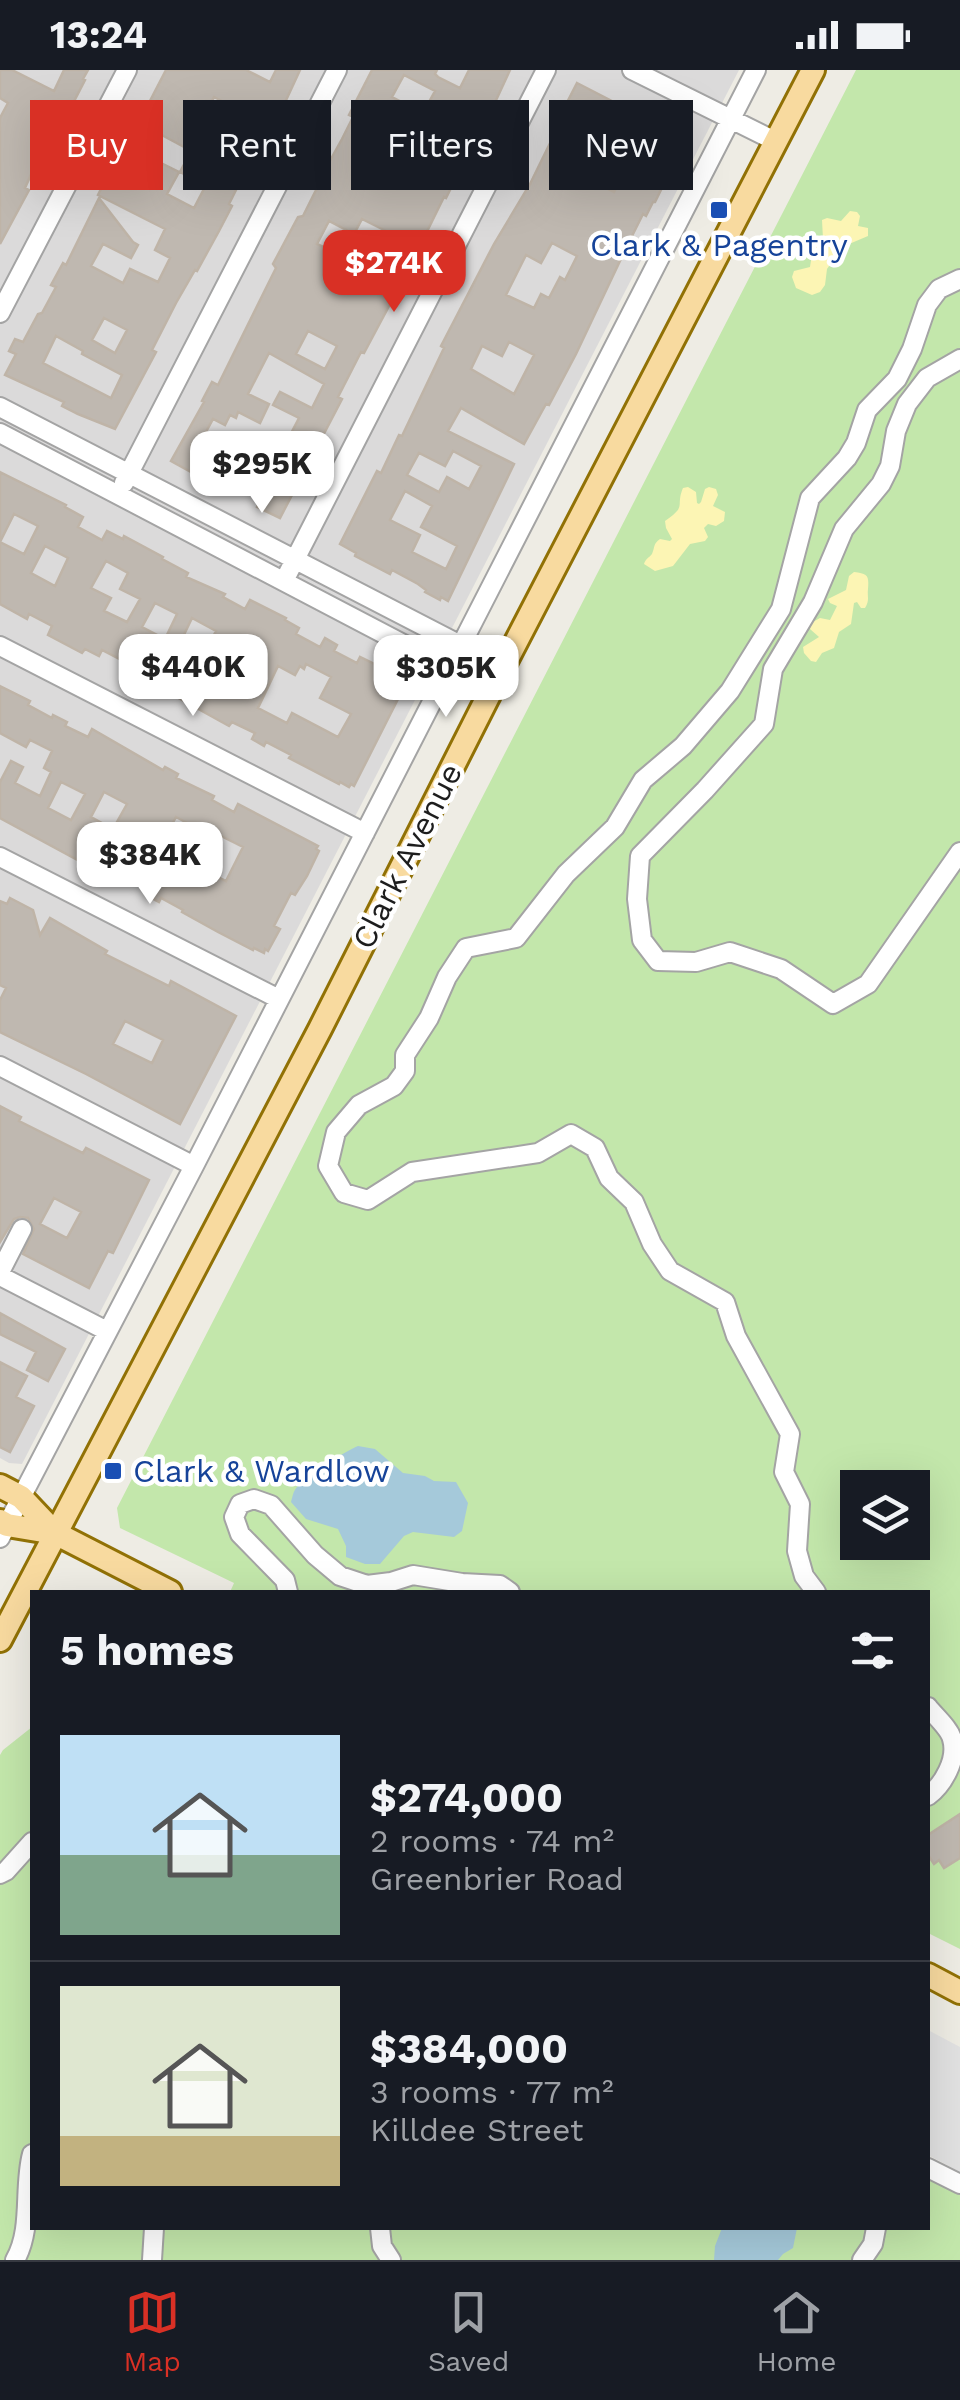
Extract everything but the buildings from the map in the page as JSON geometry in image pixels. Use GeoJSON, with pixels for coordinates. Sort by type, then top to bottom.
{"type":"FeatureCollection","features":[{"type":"Feature","properties":{"kind":"main road","name":"Clark Avenue"},"geometry":{"type":"LineString","coordinates":[[0,1640],[320,1029],[813,70]]}},
{"type":"Feature","properties":{"kind":"main road"},"geometry":{"type":"LineString","coordinates":[[10,1492],[54,1533],[166,1590]]}},
{"type":"Feature","properties":{"kind":"main road"},"geometry":{"type":"LineString","coordinates":[[2,1528],[54,1533]]}},
{"type":"Feature","properties":{"kind":"main road"},"geometry":{"type":"LineString","coordinates":[[930,1976],[960,1992]]}},
{"type":"Feature","properties":{"kind":"street"},"geometry":{"type":"LineString","coordinates":[[0,313],[127,70]]}},
{"type":"Feature","properties":{"kind":"street"},"geometry":{"type":"LineString","coordinates":[[119,494],[337,70]]}},
{"type":"Feature","properties":{"kind":"street"},"geometry":{"type":"LineString","coordinates":[[284,581],[546,70]]}},
{"type":"Feature","properties":{"kind":"street"},"geometry":{"type":"LineString","coordinates":[[632,70],[776,142]]}},
{"type":"Feature","properties":{"kind":"street","name":"Clark Avenue"},"geometry":{"type":"LineString","coordinates":[[2,1528],[10,1492],[106,1331],[194,1166],[756,70]]}},
{"type":"Feature","properties":{"kind":"street"},"geometry":{"type":"LineString","coordinates":[[814,1590],[804,1576],[797,1551],[800,1504],[784,1472],[790,1434],[736,1336],[725,1302],[670,1271],[652,1244],[634,1202],[610,1178],[596,1148],[571,1134],[538,1153],[412,1172],[368,1200],[344,1193],[328,1166],[336,1132],[359,1105],[394,1086],[405,1072],[405,1055],[466,948],[516,938],[566,874],[615,827],[644,780],[683,746],[730,691],[781,609],[810,498],[847,458],[867,410],[897,379],[927,306],[939,289],[960,279]]}},
{"type":"Feature","properties":{"kind":"street"},"geometry":{"type":"LineString","coordinates":[[960,360],[928,378],[907,404],[881,484],[844,529],[814,602],[772,669],[764,724],[640,856],[637,900],[642,940],[658,960],[696,962],[730,952],[764,963],[781,969],[834,1004],[868,984],[960,852]]}},
{"type":"Feature","properties":{"kind":"street"},"geometry":{"type":"LineString","coordinates":[[0,407],[503,667]]}},
{"type":"Feature","properties":{"kind":"street"},"geometry":{"type":"LineString","coordinates":[[0,433],[491,690]]}},
{"type":"Feature","properties":{"kind":"street"},"geometry":{"type":"LineString","coordinates":[[0,646],[365,834]]}},
{"type":"Feature","properties":{"kind":"street"},"geometry":{"type":"LineString","coordinates":[[0,857],[279,999]]}},
{"type":"Feature","properties":{"kind":"street"},"geometry":{"type":"LineString","coordinates":[[0,1066],[194,1166]]}},
{"type":"Feature","properties":{"kind":"street"},"geometry":{"type":"LineString","coordinates":[[22,1229],[0,1274],[106,1331]]}},
{"type":"Feature","properties":{"kind":"street"},"geometry":{"type":"LineString","coordinates":[[287,1590],[284,1580],[240,1534],[234,1517],[240,1504],[254,1500],[271,1504],[315,1555],[340,1576],[367,1585],[413,1575],[500,1585],[507,1590]]}},
{"type":"Feature","properties":{"kind":"street"},"geometry":{"type":"LineString","coordinates":[[930,1709],[956,1738],[952,1760],[937,1790],[930,1795]]}},
{"type":"Feature","properties":{"kind":"street"},"geometry":{"type":"LineString","coordinates":[[0,1874],[30,1844]]}},
{"type":"Feature","properties":{"kind":"street"},"geometry":{"type":"LineString","coordinates":[[930,2169],[960,2184]]}},
{"type":"Feature","properties":{"kind":"street"},"geometry":{"type":"LineString","coordinates":[[15,2260],[25,2223],[30,2174]]}},
{"type":"Feature","properties":{"kind":"street"},"geometry":{"type":"LineString","coordinates":[[152,2260],[154,2230]]}},
{"type":"Feature","properties":{"kind":"street"},"geometry":{"type":"LineString","coordinates":[[380,2230],[382,2246],[391,2260]]}},
{"type":"Feature","properties":{"kind":"street"},"geometry":{"type":"LineString","coordinates":[[862,2260],[876,2230]]}},
{"type":"Feature","properties":{"kind":"shaded area"},"geometry":{"type":"Polygon","coordinates":[[[0,70],[739,70],[693,159],[693,100],[549,100],[549,190],[677,190],[22,1464],[0,1458],[0,70]]]}},
{"type":"Feature","properties":{"kind":"shaded area"},"geometry":{"type":"Polygon","coordinates":[[[930,2031],[960,2047],[960,2172],[930,2156],[930,2031]]]}},
{"type":"Feature","properties":{"kind":"green space"},"geometry":{"type":"Polygon","coordinates":[[[856,70],[960,70],[960,1949],[930,1934],[930,1590],[231,1590],[234,1583],[120,1528],[117,1508],[856,70]]]}},
{"type":"Feature","properties":{"kind":"green space"},"geometry":{"type":"Polygon","coordinates":[[[30,1729],[30,2230],[930,2230],[930,2160],[960,2176],[960,2260],[0,2260],[3,1750],[30,1729]]]}},
{"type":"Feature","properties":{"kind":"sand"},"geometry":{"type":"Polygon","coordinates":[[[850,211],[860,216],[858,226],[868,228],[868,236],[842,247],[827,269],[820,292],[812,295],[796,288],[794,271],[810,267],[813,248],[823,239],[822,220],[841,221],[850,211]]]}},
{"type":"Feature","properties":{"kind":"sand"},"geometry":{"type":"Polygon","coordinates":[[[683,488],[696,492],[699,504],[705,489],[716,489],[718,495],[713,506],[725,512],[724,521],[716,526],[708,524],[704,528],[708,537],[705,541],[690,544],[673,566],[655,571],[644,564],[660,539],[672,539],[665,521],[679,509],[683,488]]]}},
{"type":"Feature","properties":{"kind":"sand"},"geometry":{"type":"Polygon","coordinates":[[[854,572],[868,578],[867,605],[861,608],[854,603],[851,624],[839,632],[834,648],[822,653],[816,662],[811,661],[803,647],[819,637],[810,629],[811,623],[820,618],[830,620],[837,606],[828,599],[846,590],[854,572]]]}},
{"type":"Feature","properties":{"kind":"water"},"geometry":{"type":"Polygon","coordinates":[[[358,1446],[375,1449],[403,1473],[456,1482],[468,1503],[462,1531],[454,1537],[413,1532],[404,1536],[380,1564],[365,1564],[346,1557],[346,1546],[338,1529],[306,1519],[291,1502],[302,1482],[358,1446]]]}},
{"type":"Feature","properties":{"kind":"water"},"geometry":{"type":"Polygon","coordinates":[[[721,2230],[797,2230],[793,2248],[778,2260],[714,2260],[721,2230]]]}},
{"type":"Feature","properties":{"kind":"place","name":"Clark & Pagentry"},"geometry":{"type":"Point","coordinates":[719,210]}},
{"type":"Feature","properties":{"kind":"place","name":"Clark & Wardlow"},"geometry":{"type":"Point","coordinates":[113,1471]}}]}
